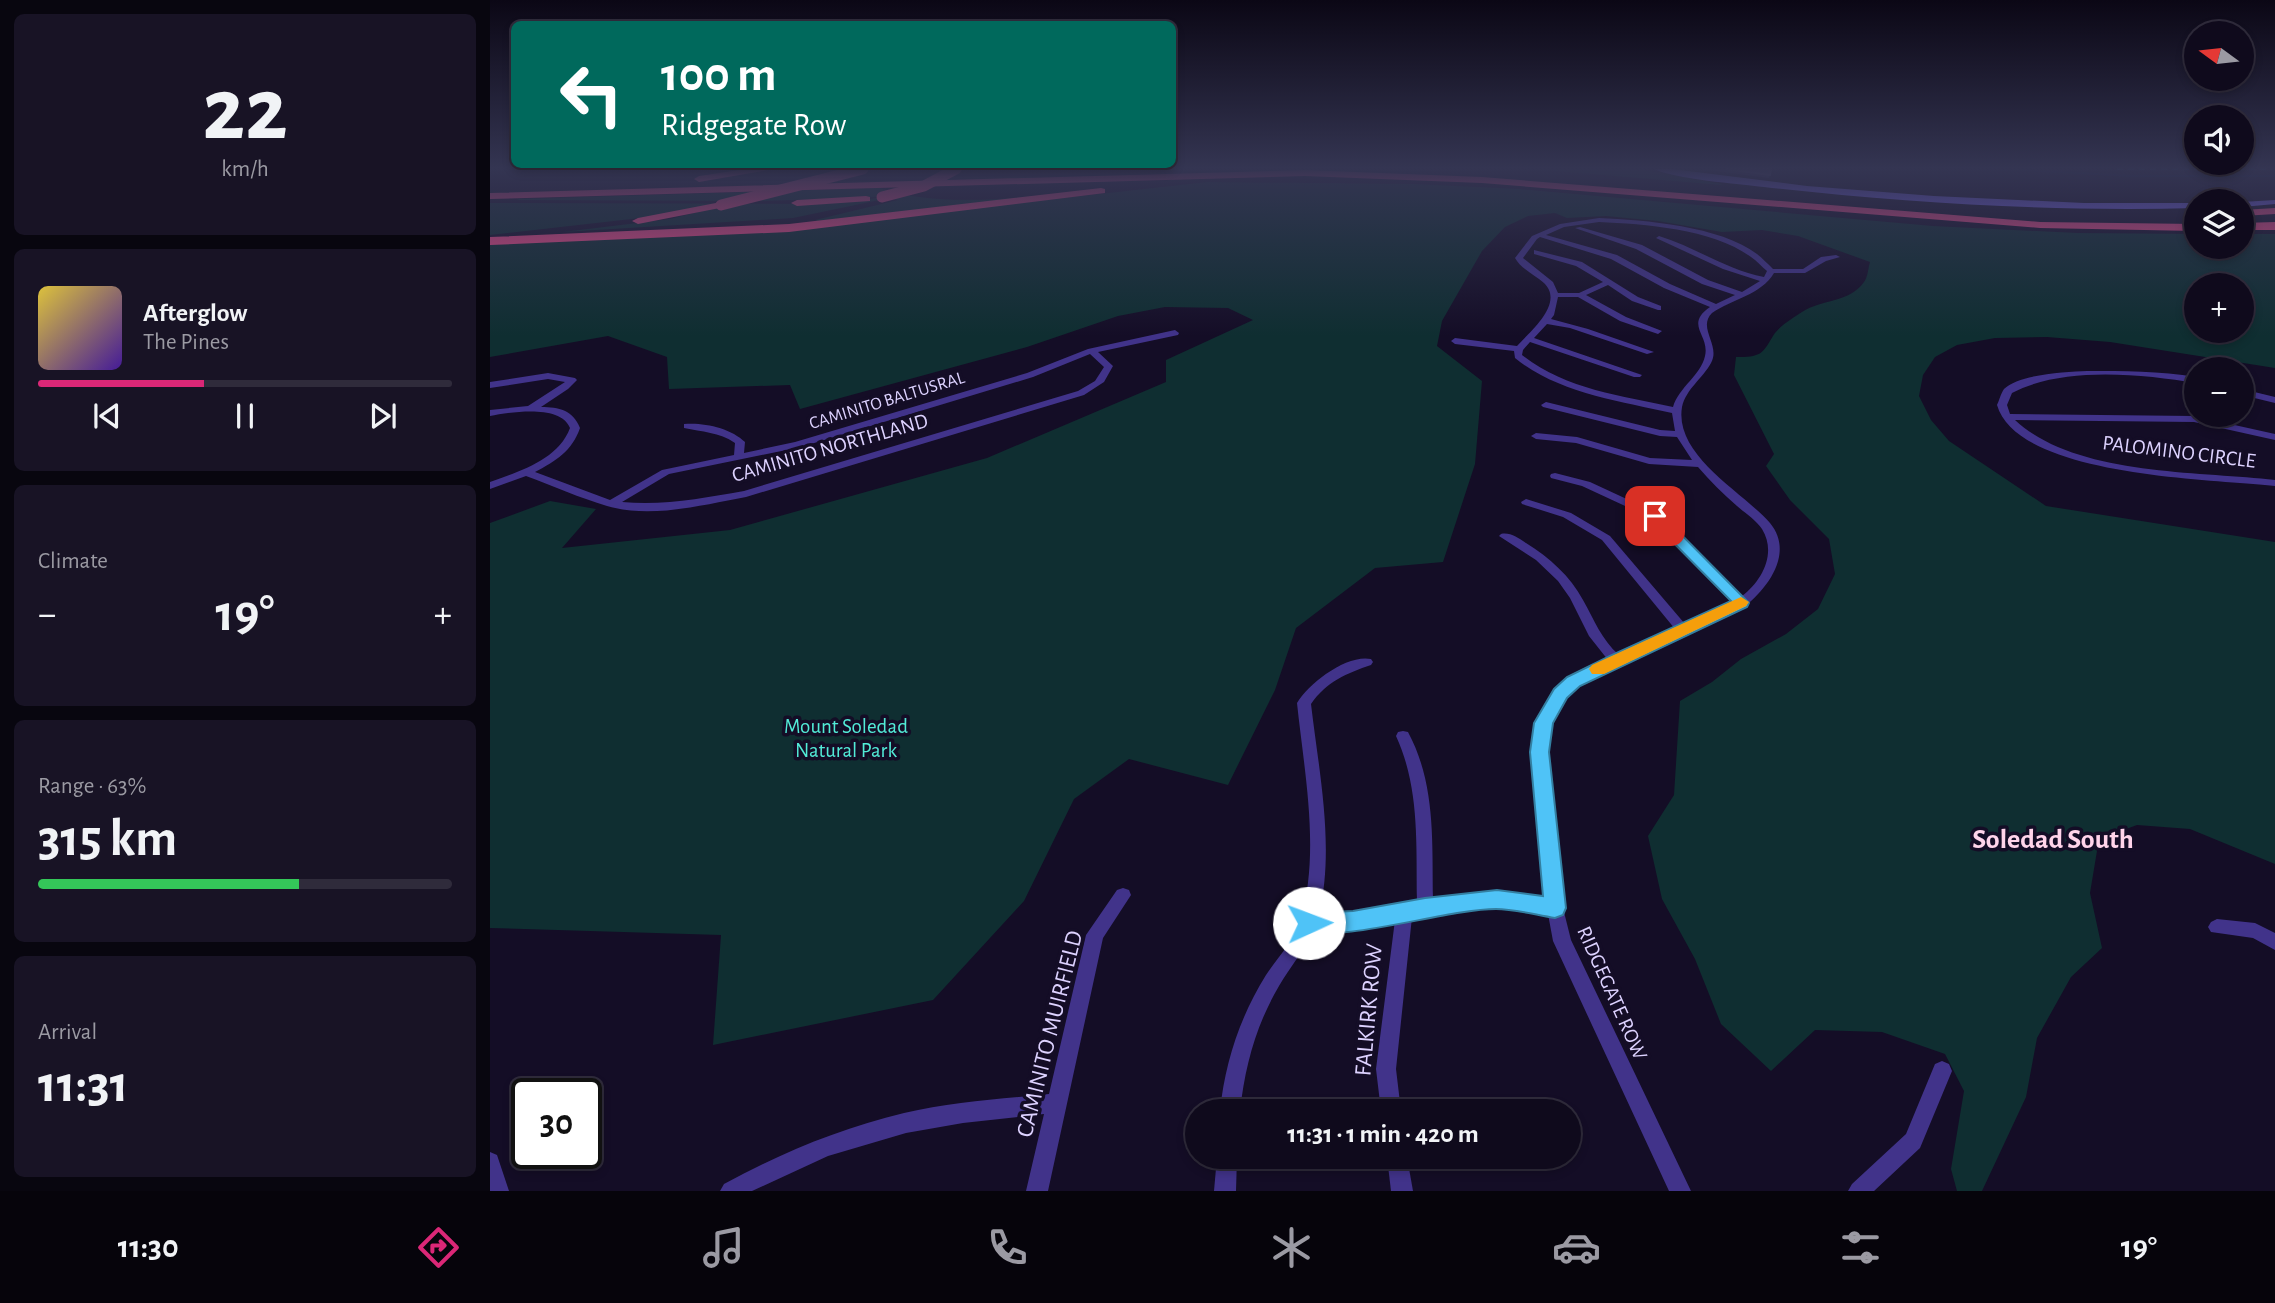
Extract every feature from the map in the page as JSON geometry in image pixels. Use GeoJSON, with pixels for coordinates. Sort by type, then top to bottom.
{"type":"FeatureCollection","features":[{"type":"Feature","properties":{"kind":"highway"},"geometry":{"type":"LineString","coordinates":[[490,239],[608,225]]}},
{"type":"Feature","properties":{"kind":"highway"},"geometry":{"type":"LineString","coordinates":[[692,231],[762,225]]}},
{"type":"Feature","properties":{"kind":"highway"},"geometry":{"type":"LineString","coordinates":[[490,239],[825,225]]}},
{"type":"Feature","properties":{"kind":"highway"},"geometry":{"type":"LineString","coordinates":[[2048,225],[2184,228]]}},
{"type":"Feature","properties":{"kind":"highway"},"geometry":{"type":"LineString","coordinates":[[2254,227],[2275,226]]}},
{"type":"Feature","properties":{"kind":"street"},"geometry":{"type":"LineString","coordinates":[[1565,225],[1552,227],[1522,248],[1519,258],[1524,265],[1550,284],[1555,295],[1546,321],[1519,349],[1518,356],[1528,366],[1551,377],[1676,411],[1683,390],[1710,357],[1710,348],[1701,327],[1702,319],[1769,275]]}},
{"type":"Feature","properties":{"kind":"street"},"geometry":{"type":"LineString","coordinates":[[1658,225],[1692,229],[1760,258],[1769,275]]}},
{"type":"Feature","properties":{"kind":"street"},"geometry":{"type":"LineString","coordinates":[[1578,228],[1639,247],[1705,282],[1742,295]]}},
{"type":"Feature","properties":{"kind":"street"},"geometry":{"type":"LineString","coordinates":[[1540,235],[1614,257],[1667,286],[1717,307]]}},
{"type":"Feature","properties":{"kind":"street"},"geometry":{"type":"LineString","coordinates":[[1659,237],[1685,246],[1737,272],[1769,275],[1805,271],[1824,259],[1836,257]]}},
{"type":"Feature","properties":{"kind":"street"},"geometry":{"type":"LineString","coordinates":[[1537,252],[1579,264],[1635,299],[1658,308]]}},
{"type":"Feature","properties":{"kind":"street"},"geometry":{"type":"LineString","coordinates":[[1555,295],[1580,295],[1609,282]]}},
{"type":"Feature","properties":{"kind":"street"},"geometry":{"type":"LineString","coordinates":[[1580,295],[1623,319],[1658,331]]}},
{"type":"Feature","properties":{"kind":"street"},"geometry":{"type":"LineString","coordinates":[[1546,321],[1575,326],[1620,345],[1650,352]]}},
{"type":"Feature","properties":{"kind":"street","name":"CAMINITO BALTUSRAL"},"geometry":{"type":"LineString","coordinates":[[611,504],[666,472],[797,445],[1030,375],[1091,351],[1175,333]]}},
{"type":"Feature","properties":{"kind":"street"},"geometry":{"type":"LineString","coordinates":[[1528,339],[1637,375]]}},
{"type":"Feature","properties":{"kind":"street"},"geometry":{"type":"LineString","coordinates":[[1455,341],[1519,349]]}},
{"type":"Feature","properties":{"kind":"street","name":"CAMINITO NORTHLAND"},"geometry":{"type":"LineString","coordinates":[[526,472],[611,504],[648,508],[729,498],[1081,393],[1105,379],[1109,366],[1091,351]]}},
{"type":"Feature","properties":{"kind":"street"},"geometry":{"type":"LineString","coordinates":[[2184,379],[2138,373],[2038,377],[2015,384],[2006,391],[2002,401],[2007,417],[2194,419],[2275,437]]}},
{"type":"Feature","properties":{"kind":"street"},"geometry":{"type":"LineString","coordinates":[[490,385],[548,376],[572,380],[532,408]]}},
{"type":"Feature","properties":{"kind":"street"},"geometry":{"type":"LineString","coordinates":[[2254,395],[2275,400]]}},
{"type":"Feature","properties":{"kind":"street"},"geometry":{"type":"LineString","coordinates":[[1546,405],[1660,432],[1681,434]]}},
{"type":"Feature","properties":{"kind":"street"},"geometry":{"type":"LineString","coordinates":[[490,413],[532,408],[564,413],[574,422],[575,428],[564,448],[526,472],[490,486]]}},
{"type":"Feature","properties":{"kind":"street","name":"RIDGEGATE ROW"},"geometry":{"type":"LineString","coordinates":[[1676,411],[1681,434],[1700,464],[1766,526],[1773,538],[1775,562],[1753,595],[1741,603],[1616,660],[1560,693],[1543,723],[1540,752],[1555,908],[1562,942],[1680,1191]]}},
{"type":"Feature","properties":{"kind":"street","name":"PALOMINO CIRCLE"},"geometry":{"type":"LineString","coordinates":[[2007,417],[2035,439],[2095,463],[2275,483]]}},
{"type":"Feature","properties":{"kind":"street"},"geometry":{"type":"LineString","coordinates":[[687,426],[722,431],[736,438],[740,442],[739,456]]}},
{"type":"Feature","properties":{"kind":"street"},"geometry":{"type":"LineString","coordinates":[[1536,436],[1577,440],[1649,461],[1700,464]]}},
{"type":"Feature","properties":{"kind":"street"},"geometry":{"type":"LineString","coordinates":[[1555,475],[1598,489],[1655,516],[1741,603]]}},
{"type":"Feature","properties":{"kind":"street"},"geometry":{"type":"LineString","coordinates":[[1526,502],[1567,515],[1605,538],[1683,630]]}},
{"type":"Feature","properties":{"kind":"street"},"geometry":{"type":"LineString","coordinates":[[1505,536],[1534,552],[1559,574],[1570,589],[1594,638],[1616,660]]}},
{"type":"Feature","properties":{"kind":"street"},"geometry":{"type":"LineString","coordinates":[[1231,1099],[1232,1081],[1241,1047],[1268,988],[1309,923],[1319,871],[1304,703],[1312,690],[1329,674],[1366,662]]}},
{"type":"Feature","properties":{"kind":"street"},"geometry":{"type":"LineString","coordinates":[[1403,736],[1410,748],[1420,785],[1425,907]]}},
{"type":"Feature","properties":{"kind":"street","name":"CAMINITO MUIRFIELD"},"geometry":{"type":"LineString","coordinates":[[1037,1191],[1095,935],[1123,895]]}},
{"type":"Feature","properties":{"kind":"street"},"geometry":{"type":"LineString","coordinates":[[1309,923],[1353,921],[1425,907],[1497,899],[1555,908]]}},
{"type":"Feature","properties":{"kind":"street","name":"FALKIRK ROW"},"geometry":{"type":"LineString","coordinates":[[1389,1099],[1385,1069],[1404,913]]}},
{"type":"Feature","properties":{"kind":"street"},"geometry":{"type":"LineString","coordinates":[[2217,927],[2255,931],[2275,942]]}},
{"type":"Feature","properties":{"kind":"street"},"geometry":{"type":"LineString","coordinates":[[1859,1191],[1913,1141],[1942,1071]]}},
{"type":"Feature","properties":{"kind":"street"},"geometry":{"type":"LineString","coordinates":[[731,1191],[763,1173],[868,1133],[930,1118],[1058,1103]]}},
{"type":"Feature","properties":{"kind":"street"},"geometry":{"type":"LineString","coordinates":[[490,1162],[498,1191]]}},
{"type":"Feature","properties":{"kind":"street"},"geometry":{"type":"LineString","coordinates":[[1225,1191],[1226,1169]]}},
{"type":"Feature","properties":{"kind":"street"},"geometry":{"type":"LineString","coordinates":[[1399,1169],[1402,1191]]}},
{"type":"Feature","properties":{"kind":"green space"},"geometry":{"type":"Polygon","coordinates":[[[490,225],[582,225],[490,235],[490,225]]]}},
{"type":"Feature","properties":{"kind":"green space"},"geometry":{"type":"Polygon","coordinates":[[[624,225],[685,225],[563,232],[624,225]]]}},
{"type":"Feature","properties":{"kind":"green space","name":"Mount Soledad Natural Park"},"geometry":{"type":"Polygon","coordinates":[[[824,225],[1510,225],[1482,251],[1442,321],[1437,346],[1482,381],[1475,464],[1443,562],[1375,568],[1296,628],[1275,690],[1228,785],[1129,759],[1074,799],[1024,901],[933,1000],[713,1045],[721,935],[490,928],[490,523],[550,501],[596,509],[562,548],[730,530],[987,458],[1166,382],[1166,360],[1253,320],[1228,308],[1165,307],[1118,316],[1027,347],[800,409],[790,385],[669,389],[667,357],[608,336],[490,357],[490,244],[824,225]]]}},
{"type":"Feature","properties":{"kind":"green space"},"geometry":{"type":"Polygon","coordinates":[[[1679,225],[1917,225],[2078,233],[2184,234],[2184,259],[2254,259],[2254,234],[2275,234],[2275,368],[2254,365],[2254,357],[2205,357],[2110,342],[2047,337],[1995,338],[1957,345],[1935,357],[1923,375],[1919,396],[1931,420],[1949,441],[2046,506],[2275,542],[2275,864],[2190,829],[2137,825],[2099,839],[2090,893],[2102,948],[2071,977],[2037,1038],[2026,1097],[1982,1191],[1957,1191],[1951,1169],[1964,1091],[1945,1054],[1882,1032],[1815,1030],[1771,1071],[1721,1024],[1695,959],[1662,899],[1648,836],[1674,795],[1680,701],[1712,682],[1741,659],[1786,634],[1818,609],[1835,574],[1829,539],[1790,500],[1766,466],[1774,454],[1734,375],[1736,357],[1759,354],[1779,329],[1795,317],[1810,308],[1851,294],[1865,280],[1870,262],[1798,236],[1762,230],[1722,232],[1679,225]]]}},
{"type":"Feature","properties":{"kind":"slow traffic"},"geometry":{"type":"LineString","coordinates":[[1598,669],[1741,602]]}},
{"type":"Feature","properties":{"kind":"district","name":"Soledad South"},"geometry":{"type":"Point","coordinates":[2053,840]}},
{"type":"Feature","properties":{"kind":"route"},"geometry":{"type":"LineString","coordinates":[[1309,923],[1353,921],[1425,907],[1497,899],[1555,908],[1540,752],[1543,723],[1560,693],[1573,682],[1616,660],[1741,603],[1670,528],[1655,516]]}}]}
